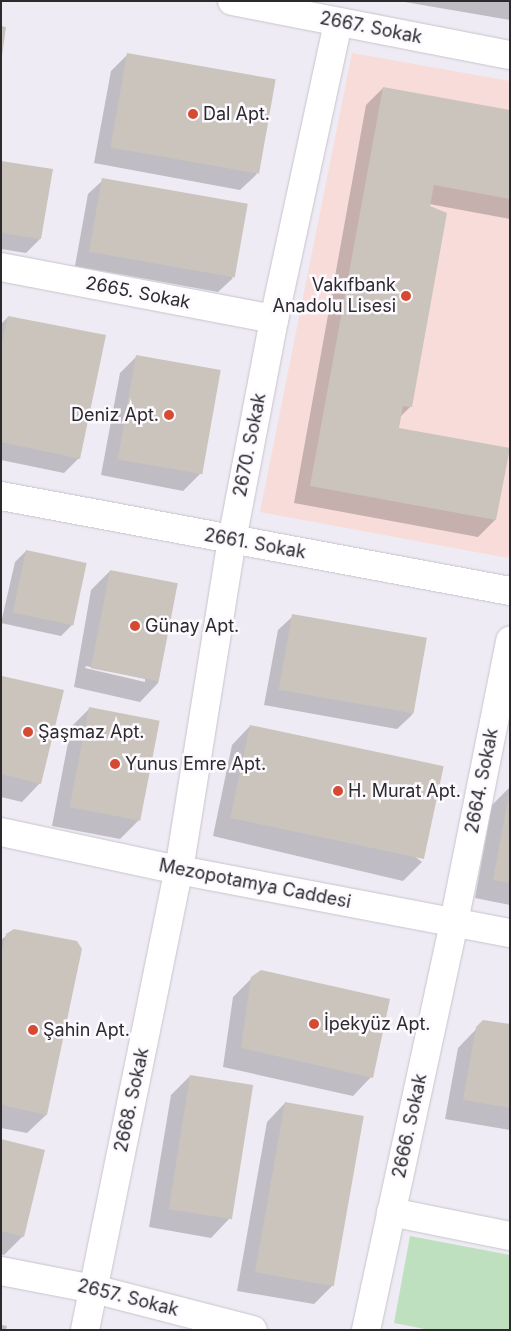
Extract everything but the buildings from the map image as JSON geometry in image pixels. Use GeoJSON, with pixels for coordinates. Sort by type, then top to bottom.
{"type":"FeatureCollection","features":[{"type":"Feature","properties":{"kind":"street","name":"2667. Sokak"},"geometry":{"type":"LineString","coordinates":[[232,1],[510,55]]}},
{"type":"Feature","properties":{"kind":"street","name":"2670. Sokak"},"geometry":{"type":"LineString","coordinates":[[179,870],[232,540],[274,318],[338,22]]}},
{"type":"Feature","properties":{"kind":"street","name":"2665. Sokak"},"geometry":{"type":"LineString","coordinates":[[1,267],[274,318]]}},
{"type":"Feature","properties":{"kind":"street","name":"2661. Sokak"},"geometry":{"type":"LineString","coordinates":[[1,496],[510,591]]}},
{"type":"Feature","properties":{"kind":"street","name":"2664. Sokak"},"geometry":{"type":"LineString","coordinates":[[454,922],[510,641]]}},
{"type":"Feature","properties":{"kind":"street","name":"Mezopotamya Caddesi"},"geometry":{"type":"LineString","coordinates":[[1,832],[179,870],[510,932]]}},
{"type":"Feature","properties":{"kind":"street","name":"2668. Sokak"},"geometry":{"type":"LineString","coordinates":[[85,1330],[179,870]]}},
{"type":"Feature","properties":{"kind":"street","name":"2666. Sokak"},"geometry":{"type":"LineString","coordinates":[[366,1330],[454,922]]}},
{"type":"Feature","properties":{"kind":"street"},"geometry":{"type":"LineString","coordinates":[[391,1212],[510,1236]]}},
{"type":"Feature","properties":{"kind":"street","name":"2657. Sokak"},"geometry":{"type":"LineString","coordinates":[[1,1271],[94,1289],[253,1330]]}},
{"type":"Feature","properties":{"kind":"shaded area","name":"Vakıfbank Anadolu Lisesi"},"geometry":{"type":"Polygon","coordinates":[[[352,53],[510,81],[510,547],[508,558],[260,512],[352,53]]]}},
{"type":"Feature","properties":{"kind":"green space"},"geometry":{"type":"Polygon","coordinates":[[[410,1236],[510,1255],[510,1330],[430,1330],[394,1323],[410,1236]]]}},
{"type":"Feature","properties":{"kind":"place","name":"Dal Apt."},"geometry":{"type":"Point","coordinates":[193,114]}},
{"type":"Feature","properties":{"kind":"place","name":"Vakıfbank Anadolu Lisesi"},"geometry":{"type":"Point","coordinates":[406,296]}},
{"type":"Feature","properties":{"kind":"place","name":"Deniz Apt."},"geometry":{"type":"Point","coordinates":[169,415]}},
{"type":"Feature","properties":{"kind":"place","name":"Günay Apt."},"geometry":{"type":"Point","coordinates":[135,626]}},
{"type":"Feature","properties":{"kind":"place","name":"Şaşmaz Apt."},"geometry":{"type":"Point","coordinates":[28,732]}},
{"type":"Feature","properties":{"kind":"place","name":"Yunus Emre Apt."},"geometry":{"type":"Point","coordinates":[115,764]}},
{"type":"Feature","properties":{"kind":"place","name":"H. Murat Apt."},"geometry":{"type":"Point","coordinates":[338,791]}},
{"type":"Feature","properties":{"kind":"place","name":"İpekyüz Apt."},"geometry":{"type":"Point","coordinates":[314,1024]}},
{"type":"Feature","properties":{"kind":"place","name":"Şahin Apt."},"geometry":{"type":"Point","coordinates":[33,1030]}}]}
